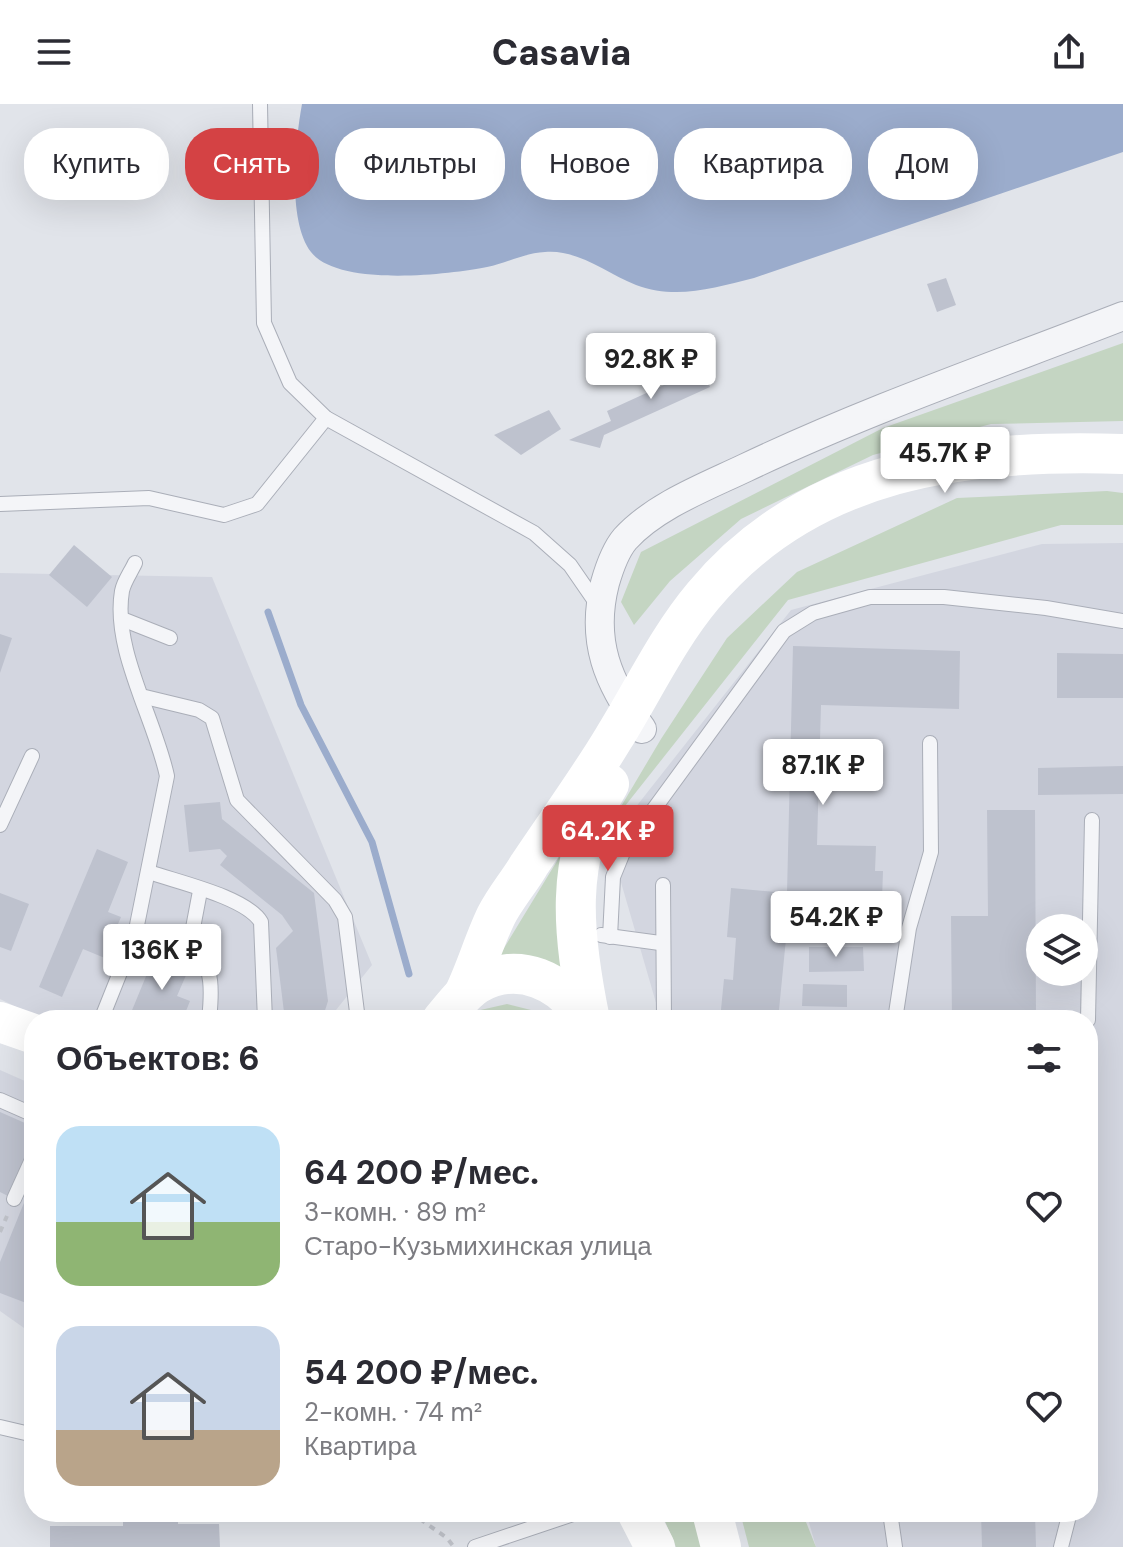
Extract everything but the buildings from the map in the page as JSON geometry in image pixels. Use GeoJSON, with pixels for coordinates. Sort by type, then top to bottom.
{"type":"FeatureCollection","features":[{"type":"Feature","properties":{"kind":"main road"},"geometry":{"type":"LineString","coordinates":[[422,1010],[496,915],[628,727],[697,604],[762,540],[815,504],[868,482],[938,464],[1030,454],[1123,454]]}},
{"type":"Feature","properties":{"kind":"main road"},"geometry":{"type":"LineString","coordinates":[[585,1010],[578,963],[576,871],[586,829],[628,727]]}},
{"type":"Feature","properties":{"kind":"main road"},"geometry":{"type":"LineString","coordinates":[[453,1007],[496,915]]}},
{"type":"Feature","properties":{"kind":"main road"},"geometry":{"type":"LineString","coordinates":[[453,1007],[494,977],[532,976],[561,990],[578,1010]]}},
{"type":"Feature","properties":{"kind":"main road"},"geometry":{"type":"LineString","coordinates":[[0,1022],[24,1030]]}},
{"type":"Feature","properties":{"kind":"main road"},"geometry":{"type":"LineString","coordinates":[[642,1522],[655,1547]]}},
{"type":"Feature","properties":{"kind":"main road"},"geometry":{"type":"LineString","coordinates":[[715,1522],[721,1547]]}},
{"type":"Feature","properties":{"kind":"street"},"geometry":{"type":"LineString","coordinates":[[628,727],[598,639],[599,607],[610,567],[623,542],[643,522],[702,489],[807,439],[1123,316]]}},
{"type":"Feature","properties":{"kind":"lane"},"geometry":{"type":"LineString","coordinates":[[260,104],[264,323],[290,383],[326,418],[534,533],[570,565],[599,607]]}},
{"type":"Feature","properties":{"kind":"lane"},"geometry":{"type":"LineString","coordinates":[[0,504],[149,498],[224,515],[257,504],[326,418]]}},
{"type":"Feature","properties":{"kind":"lane"},"geometry":{"type":"LineString","coordinates":[[105,1010],[135,935],[167,776],[141,696],[122,619],[123,588],[135,563]]}},
{"type":"Feature","properties":{"kind":"lane"},"geometry":{"type":"LineString","coordinates":[[610,937],[613,877],[624,850],[784,631],[813,613],[870,597],[944,597],[1046,608],[1123,621]]}},
{"type":"Feature","properties":{"kind":"lane"},"geometry":{"type":"LineString","coordinates":[[122,619],[170,638]]}},
{"type":"Feature","properties":{"kind":"lane"},"geometry":{"type":"LineString","coordinates":[[141,696],[199,710],[212,718],[237,800],[335,900],[345,917],[357,1010]]}},
{"type":"Feature","properties":{"kind":"lane"},"geometry":{"type":"LineString","coordinates":[[897,1010],[909,928],[931,852],[930,743]]}},
{"type":"Feature","properties":{"kind":"lane"},"geometry":{"type":"LineString","coordinates":[[0,825],[32,756]]}},
{"type":"Feature","properties":{"kind":"lane"},"geometry":{"type":"LineString","coordinates":[[1088,1010],[1092,820]]}},
{"type":"Feature","properties":{"kind":"lane"},"geometry":{"type":"LineString","coordinates":[[149,872],[240,903],[261,922],[265,1010]]}},
{"type":"Feature","properties":{"kind":"lane"},"geometry":{"type":"LineString","coordinates":[[663,885],[660,943],[663,1010]]}},
{"type":"Feature","properties":{"kind":"lane"},"geometry":{"type":"LineString","coordinates":[[189,949],[200,891]]}},
{"type":"Feature","properties":{"kind":"lane"},"geometry":{"type":"LineString","coordinates":[[575,914],[588,932],[660,943]]}},
{"type":"Feature","properties":{"kind":"lane"},"geometry":{"type":"LineString","coordinates":[[135,935],[189,949],[202,957],[211,971],[209,1010]]}},
{"type":"Feature","properties":{"kind":"lane"},"geometry":{"type":"LineString","coordinates":[[578,963],[581,949],[588,941],[610,937]]}},
{"type":"Feature","properties":{"kind":"lane"},"geometry":{"type":"LineString","coordinates":[[0,1100],[24,1111]]}},
{"type":"Feature","properties":{"kind":"lane"},"geometry":{"type":"LineString","coordinates":[[14,1199],[24,1177]]}},
{"type":"Feature","properties":{"kind":"lane"},"geometry":{"type":"LineString","coordinates":[[0,1427],[24,1433]]}},
{"type":"Feature","properties":{"kind":"lane"},"geometry":{"type":"LineString","coordinates":[[475,1547],[549,1522]]}},
{"type":"Feature","properties":{"kind":"lane"},"geometry":{"type":"LineString","coordinates":[[891,1522],[895,1547]]}},
{"type":"Feature","properties":{"kind":"lane"},"geometry":{"type":"LineString","coordinates":[[1061,1547],[1067,1522]]}},
{"type":"Feature","properties":{"kind":"path"},"geometry":{"type":"LineString","coordinates":[[424,1522],[454,1547]]}},
{"type":"Feature","properties":{"kind":"shaded area"},"geometry":{"type":"Polygon","coordinates":[[[1123,543],[1123,1547],[816,1547],[809,1522],[1098,1522],[1098,1010],[658,1010],[609,841],[791,610],[1042,544],[1123,543]]]}},
{"type":"Feature","properties":{"kind":"shaded area"},"geometry":{"type":"Polygon","coordinates":[[[0,573],[212,577],[372,965],[336,1010],[24,1011],[0,999],[0,573]]]}},
{"type":"Feature","properties":{"kind":"shaded area"},"geometry":{"type":"Polygon","coordinates":[[[0,1070],[24,1081],[24,1328],[0,1311],[0,1070]]]}},
{"type":"Feature","properties":{"kind":"green space"},"geometry":{"type":"Polygon","coordinates":[[[1123,343],[1123,421],[991,424],[873,455],[741,519],[670,581],[634,625],[621,602],[641,552],[883,428],[1123,343]]]}},
{"type":"Feature","properties":{"kind":"green space"},"geometry":{"type":"Polygon","coordinates":[[[1107,491],[1123,493],[1123,525],[1061,525],[788,600],[610,825],[727,638],[797,572],[957,498],[1107,491]]]}},
{"type":"Feature","properties":{"kind":"green space"},"geometry":{"type":"Polygon","coordinates":[[[563,848],[569,981],[495,963],[557,861],[563,848]]]}},
{"type":"Feature","properties":{"kind":"green space"},"geometry":{"type":"Polygon","coordinates":[[[507,1004],[531,1010],[480,1010],[507,1004]]]}},
{"type":"Feature","properties":{"kind":"green space"},"geometry":{"type":"Polygon","coordinates":[[[665,1522],[697,1522],[706,1547],[676,1547],[665,1522]]]}},
{"type":"Feature","properties":{"kind":"green space"},"geometry":{"type":"Polygon","coordinates":[[[743,1522],[806,1522],[816,1547],[749,1547],[743,1522]]]}},
{"type":"Feature","properties":{"kind":"water"},"geometry":{"type":"Polygon","coordinates":[[[302,104],[1123,104],[1123,152],[754,278],[695,291],[666,292],[636,285],[580,258],[557,252],[530,254],[469,270],[421,275],[368,274],[325,263],[311,252],[303,238],[296,200],[319,200],[319,128],[299,128],[302,104]]]}},
{"type":"Feature","properties":{"kind":"waterway"},"geometry":{"type":"LineString","coordinates":[[268,612],[301,705],[372,842],[409,974]]}}]}
